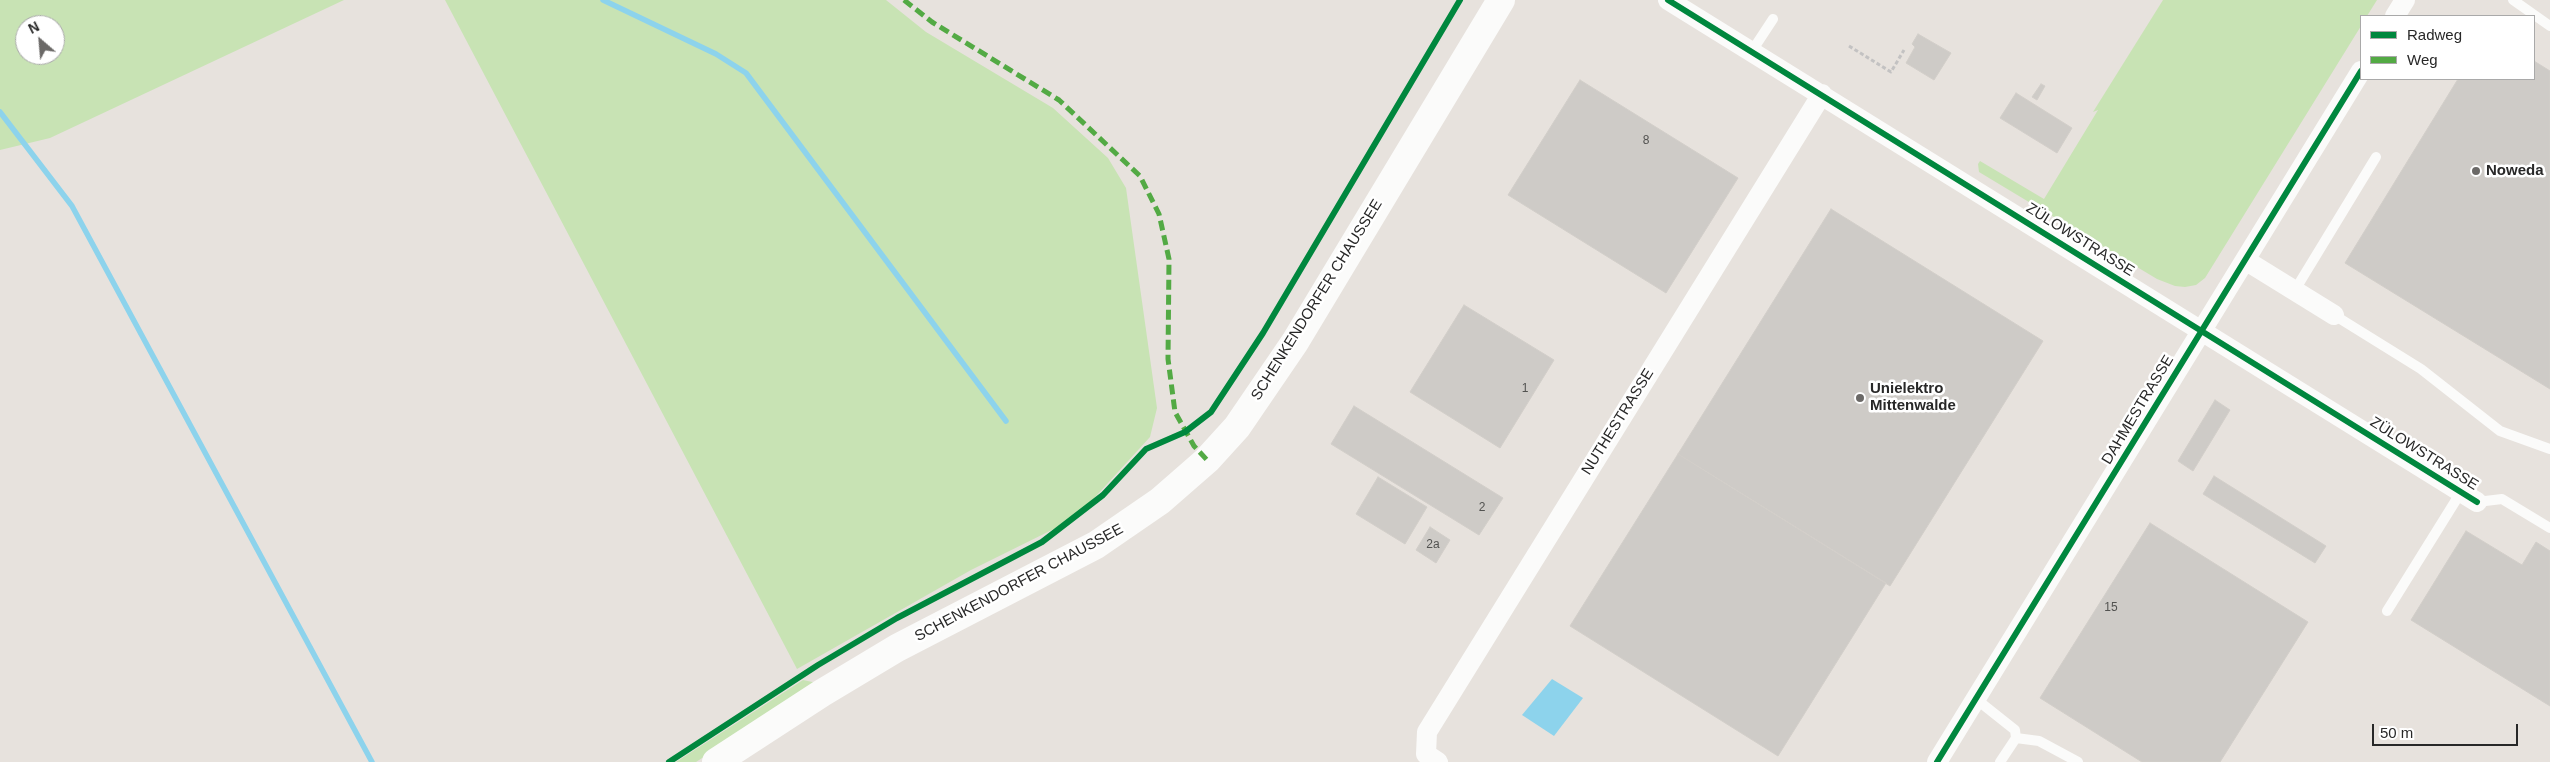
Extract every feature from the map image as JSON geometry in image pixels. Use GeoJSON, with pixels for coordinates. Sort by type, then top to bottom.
{"type":"FeatureCollection","features":[{"type":"Feature","properties":{"kind":"main road","name":"SCHENKENDORFER CHAUSSEE"},"geometry":{"type":"LineString","coordinates":[[716,762],[822,693],[897,648],[1096,544],[1160,501],[1207,460],[1237,427],[1291,350],[1501,0]]}},
{"type":"Feature","properties":{"kind":"street","name":"ZÜLOWSTRASSE"},"geometry":{"type":"LineString","coordinates":[[1668,0],[2469,497]]}},
{"type":"Feature","properties":{"kind":"street"},"geometry":{"type":"LineString","coordinates":[[2396,15],[2405,0]]}},
{"type":"Feature","properties":{"kind":"street","name":"DAHMESTRASSE"},"geometry":{"type":"LineString","coordinates":[[1937,762],[2360,73]]}},
{"type":"Feature","properties":{"kind":"street","name":"NUTHESTRASSE"},"geometry":{"type":"LineString","coordinates":[[1432,758],[1427,732],[1822,94]]}},
{"type":"Feature","properties":{"kind":"street"},"geometry":{"type":"LineString","coordinates":[[2245,260],[2334,315]]}},
{"type":"Feature","properties":{"kind":"lane"},"geometry":{"type":"LineString","coordinates":[[2513,0],[2534,15]]}},
{"type":"Feature","properties":{"kind":"lane"},"geometry":{"type":"LineString","coordinates":[[2535,15],[2550,26]]}},
{"type":"Feature","properties":{"kind":"lane"},"geometry":{"type":"LineString","coordinates":[[1752,51],[1773,19]]}},
{"type":"Feature","properties":{"kind":"lane"},"geometry":{"type":"LineString","coordinates":[[2295,290],[2376,157]]}},
{"type":"Feature","properties":{"kind":"lane"},"geometry":{"type":"LineString","coordinates":[[2334,315],[2421,369],[2500,431],[2550,450]]}},
{"type":"Feature","properties":{"kind":"lane"},"geometry":{"type":"LineString","coordinates":[[2388,611],[2469,497],[2502,499],[2550,528]]}},
{"type":"Feature","properties":{"kind":"lane"},"geometry":{"type":"LineString","coordinates":[[1976,699],[2010,724],[2015,730],[2016,738],[2000,762]]}},
{"type":"Feature","properties":{"kind":"lane"},"geometry":{"type":"LineString","coordinates":[[2016,738],[2039,741],[2078,762]]}},
{"type":"Feature","properties":{"kind":"path"},"geometry":{"type":"LineString","coordinates":[[1849,46],[1891,72],[1904,50]]}},
{"type":"Feature","properties":{"kind":"green space"},"geometry":{"type":"Polygon","coordinates":[[[0,0],[344,0],[50,138],[0,150],[0,0]]]}},
{"type":"Feature","properties":{"kind":"green space"},"geometry":{"type":"Polygon","coordinates":[[[445,0],[886,0],[926,32],[1053,108],[1108,158],[1126,188],[1157,408],[1150,437],[1076,518],[971,570],[797,669],[445,0]]]}},
{"type":"Feature","properties":{"kind":"green space"},"geometry":{"type":"Polygon","coordinates":[[[2163,0],[2377,0],[2368,15],[2360,15],[2360,28],[2205,278],[2196,285],[2175,286],[2157,279],[1979,172],[1978,164],[1980,161],[2044,199],[2098,110],[2093,112],[2163,0]]]}},
{"type":"Feature","properties":{"kind":"green space"},"geometry":{"type":"Polygon","coordinates":[[[803,680],[817,683],[696,762],[676,762],[803,680]]]}},
{"type":"Feature","properties":{"kind":"water"},"geometry":{"type":"Polygon","coordinates":[[[1552,679],[1583,698],[1554,736],[1522,715],[1552,679]]]}},
{"type":"Feature","properties":{"kind":"building"},"geometry":{"type":"Polygon","coordinates":[[[1918,34],[1951,53],[1934,80],[1906,63],[1915,47],[1912,44],[1918,34]]]}},
{"type":"Feature","properties":{"kind":"building","name":"Noweda"},"geometry":{"type":"Polygon","coordinates":[[[2535,62],[2550,71],[2550,389],[2345,263],[2457,80],[2535,80],[2535,62]]]}},
{"type":"Feature","properties":{"kind":"building"},"geometry":{"type":"Polygon","coordinates":[[[1580,80],[1738,178],[1666,293],[1508,195],[1580,80]]]}},
{"type":"Feature","properties":{"kind":"building"},"geometry":{"type":"Polygon","coordinates":[[[2041,84],[2045,86],[2037,100],[2032,97],[2041,84]]]}},
{"type":"Feature","properties":{"kind":"building"},"geometry":{"type":"Polygon","coordinates":[[[2016,93],[2072,128],[2057,153],[2000,118],[2016,93]]]}},
{"type":"Feature","properties":{"kind":"building","name":"Unielektro Mittenwalde"},"geometry":{"type":"Polygon","coordinates":[[[1831,209],[2043,341],[1890,586],[1678,454],[1831,209]]]}},
{"type":"Feature","properties":{"kind":"building"},"geometry":{"type":"Polygon","coordinates":[[[1464,305],[1554,360],[1500,448],[1410,392],[1464,305]]]}},
{"type":"Feature","properties":{"kind":"building"},"geometry":{"type":"Polygon","coordinates":[[[2215,400],[2230,410],[2193,471],[2178,461],[2215,400]]]}},
{"type":"Feature","properties":{"kind":"building"},"geometry":{"type":"Polygon","coordinates":[[[1354,406],[1503,498],[1479,535],[1331,444],[1354,406]]]}},
{"type":"Feature","properties":{"kind":"building"},"geometry":{"type":"Polygon","coordinates":[[[1678,454],[1886,583],[1778,756],[1570,626],[1678,454]]]}},
{"type":"Feature","properties":{"kind":"building"},"geometry":{"type":"Polygon","coordinates":[[[2214,476],[2326,546],[2315,563],[2203,494],[2214,476]]]}},
{"type":"Feature","properties":{"kind":"building"},"geometry":{"type":"Polygon","coordinates":[[[1378,477],[1427,507],[1405,544],[1356,514],[1378,477]]]}},
{"type":"Feature","properties":{"kind":"building"},"geometry":{"type":"Polygon","coordinates":[[[2150,523],[2308,622],[2220,762],[2142,762],[2040,698],[2150,523]]]}},
{"type":"Feature","properties":{"kind":"building"},"geometry":{"type":"Polygon","coordinates":[[[1430,527],[1450,540],[1436,563],[1416,550],[1430,527]]]}},
{"type":"Feature","properties":{"kind":"building"},"geometry":{"type":"Polygon","coordinates":[[[2466,531],[2522,565],[2536,542],[2550,551],[2550,706],[2411,620],[2466,531]]]}},
{"type":"Feature","properties":{"kind":"waterway"},"geometry":{"type":"LineString","coordinates":[[603,0],[716,54],[746,73],[1006,421]]}},
{"type":"Feature","properties":{"kind":"waterway"},"geometry":{"type":"LineString","coordinates":[[0,112],[72,206],[372,762]]}},
{"type":"Feature","properties":{"kind":"marked path"},"geometry":{"type":"LineString","coordinates":[[904,0],[932,22],[1059,100],[1140,176],[1159,214],[1169,259],[1168,359],[1175,412],[1194,446],[1207,460]]}},
{"type":"Feature","properties":{"kind":"cycle path"},"geometry":{"type":"LineString","coordinates":[[669,762],[818,665],[897,618],[1042,542],[1103,495],[1146,449],[1185,432],[1211,412],[1263,333],[1460,0]]}},
{"type":"Feature","properties":{"kind":"cycle path"},"geometry":{"type":"LineString","coordinates":[[1668,0],[2477,502]]}},
{"type":"Feature","properties":{"kind":"cycle path"},"geometry":{"type":"LineString","coordinates":[[1937,762],[2360,73]]}},
{"type":"Feature","properties":{"kind":"place","name":"Noweda"},"geometry":{"type":"Point","coordinates":[2476,171]}},
{"type":"Feature","properties":{"kind":"place","name":"Unielektro Mittenwalde"},"geometry":{"type":"Point","coordinates":[1860,398]}}]}
